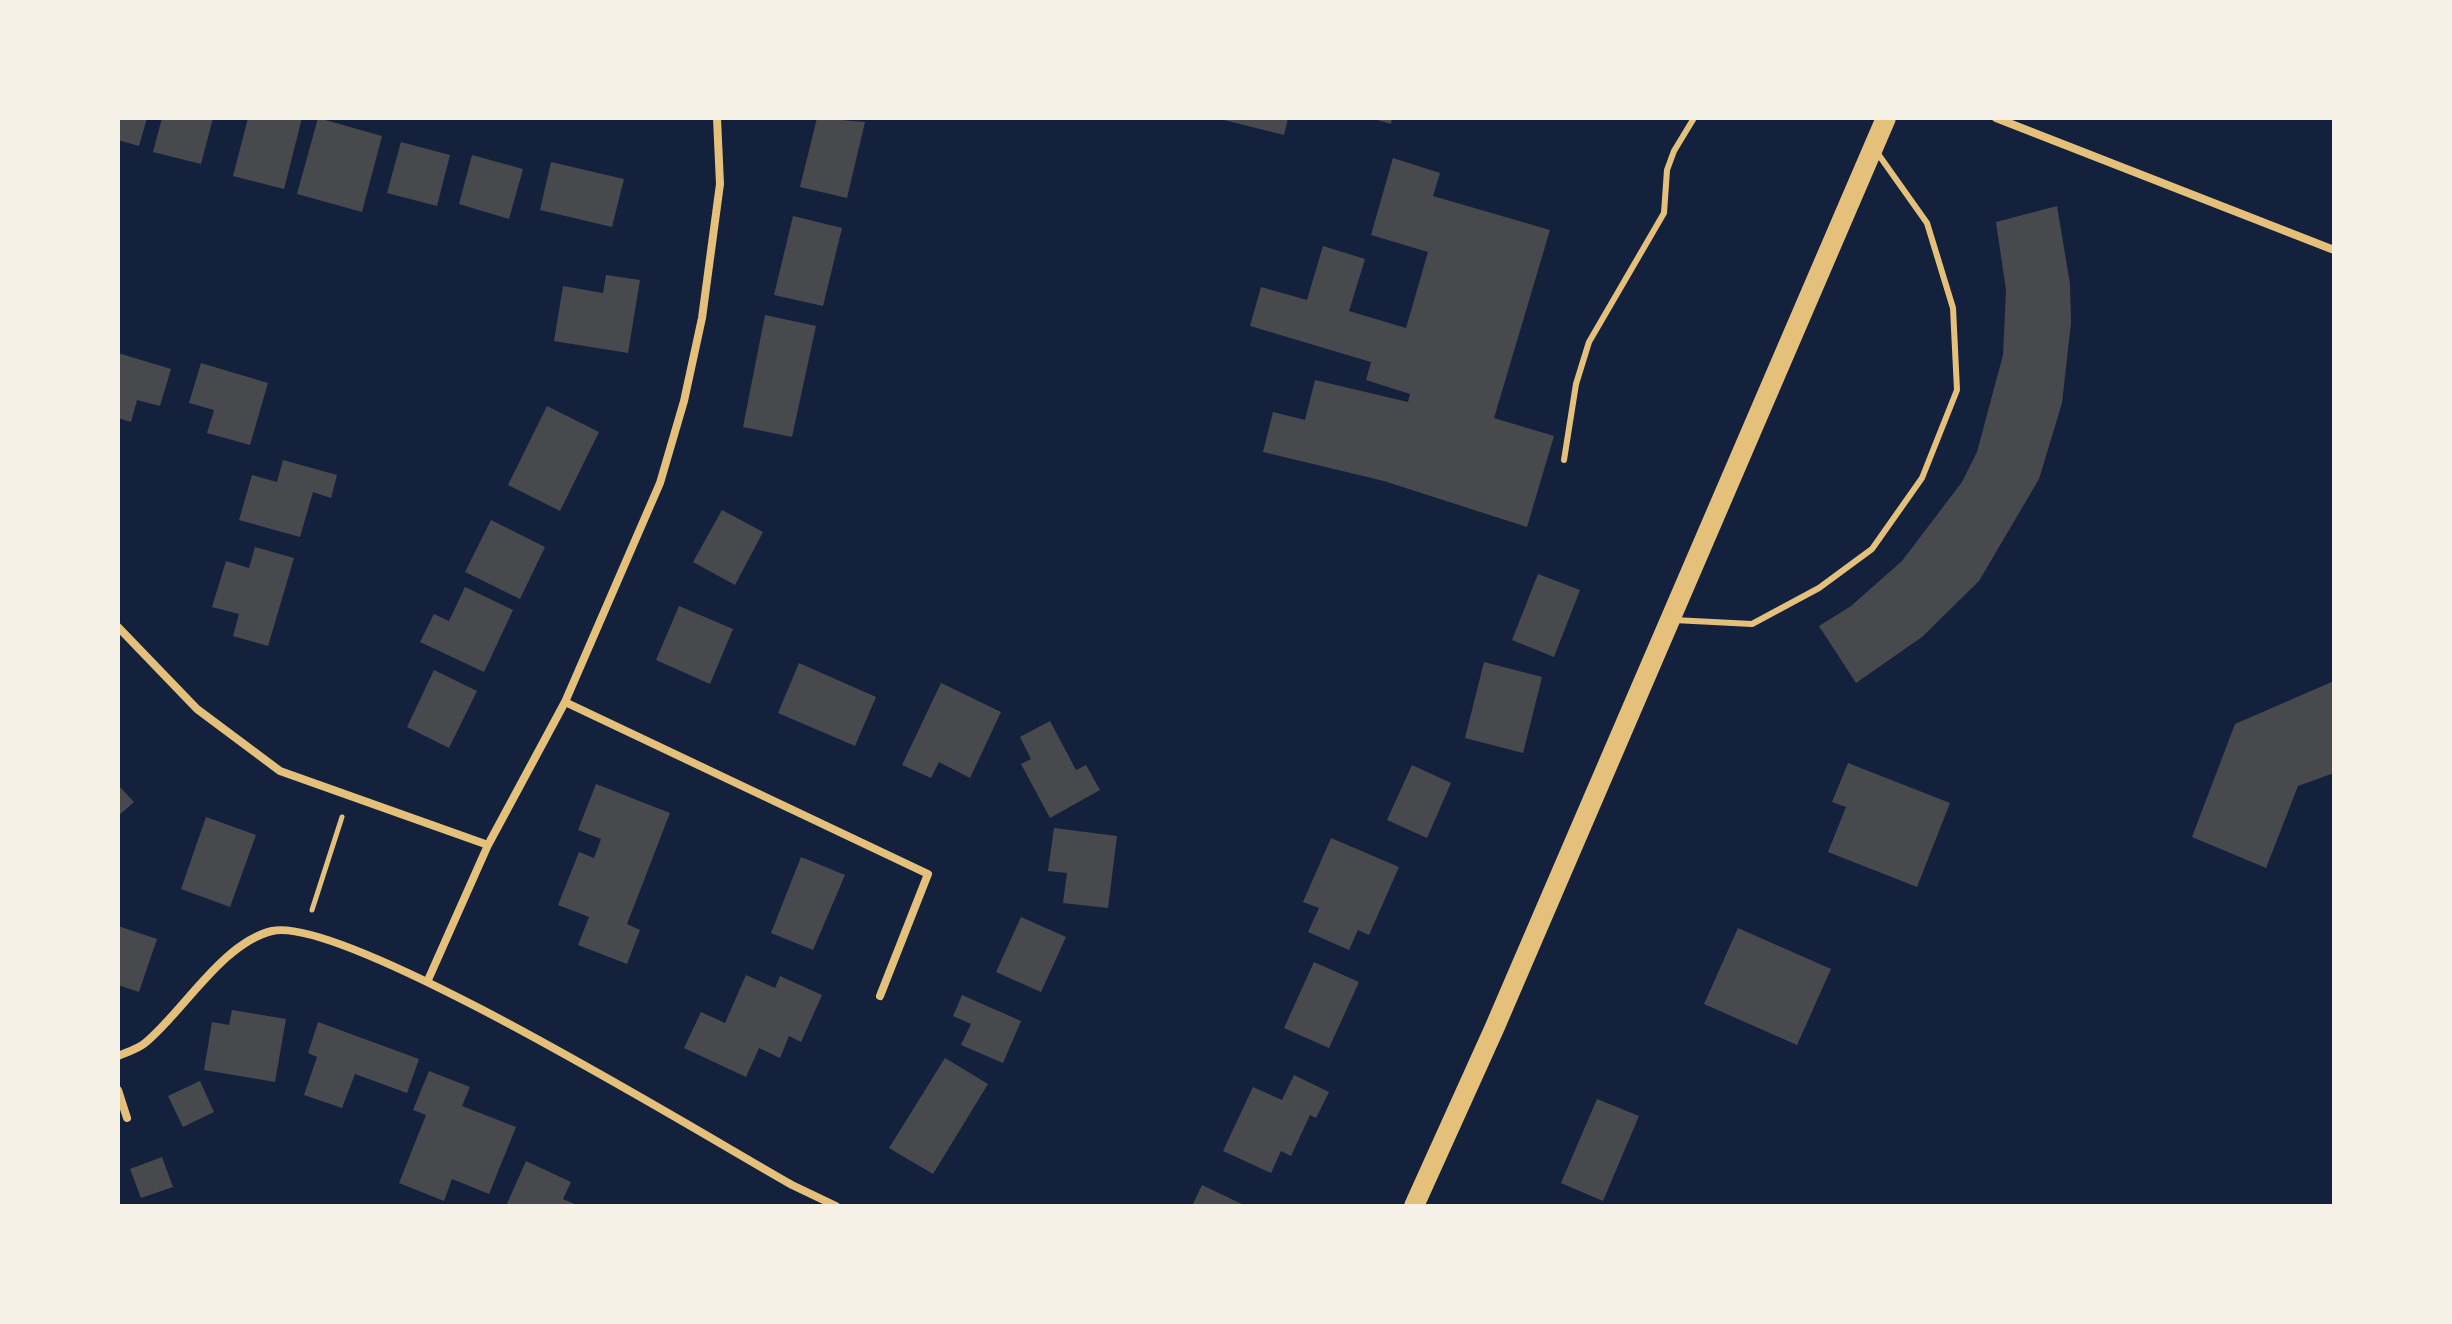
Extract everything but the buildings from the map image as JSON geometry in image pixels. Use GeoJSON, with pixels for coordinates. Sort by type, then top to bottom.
{"type":"FeatureCollection","features":[{"type":"Feature","properties":{"kind":"main road"},"geometry":{"type":"LineString","coordinates":[[1414,1206],[1886,118]]}},
{"type":"Feature","properties":{"kind":"street"},"geometry":{"type":"LineString","coordinates":[[428,980],[488,845],[565,702],[660,483],[684,401],[702,318],[720,184],[717,118]]}},
{"type":"Feature","properties":{"kind":"street"},"geometry":{"type":"LineString","coordinates":[[1996,118],[2334,250]]}},
{"type":"Feature","properties":{"kind":"street"},"geometry":{"type":"LineString","coordinates":[[118,627],[197,709],[280,771],[488,845]]}},
{"type":"Feature","properties":{"kind":"street"},"geometry":{"type":"LineString","coordinates":[[565,702],[928,874],[880,996]]}},
{"type":"Feature","properties":{"kind":"street"},"geometry":{"type":"LineString","coordinates":[[118,1056],[144,1045],[233,952],[271,931],[305,932],[428,980],[792,1185],[836,1206]]}},
{"type":"Feature","properties":{"kind":"street"},"geometry":{"type":"LineString","coordinates":[[118,1090],[127,1118]]}},
{"type":"Feature","properties":{"kind":"lane"},"geometry":{"type":"LineString","coordinates":[[1564,460],[1576,384],[1589,342],[1664,213],[1667,170],[1674,151],[1694,118]]}},
{"type":"Feature","properties":{"kind":"lane"},"geometry":{"type":"LineString","coordinates":[[1670,620],[1752,624],[1819,588],[1872,549],[1922,478],[1957,390],[1953,308],[1927,223],[1874,148]]}},
{"type":"Feature","properties":{"kind":"path"},"geometry":{"type":"LineString","coordinates":[[305,932],[348,797]]}}]}
